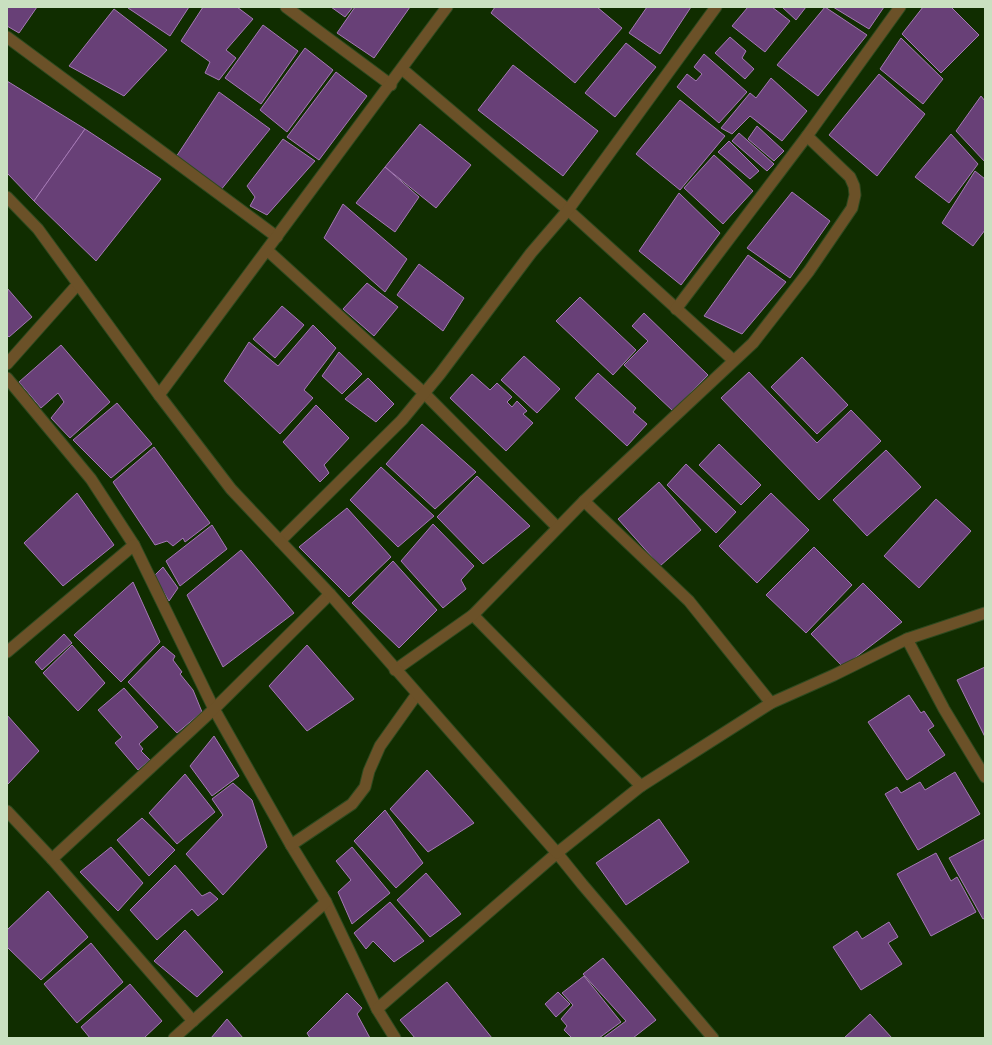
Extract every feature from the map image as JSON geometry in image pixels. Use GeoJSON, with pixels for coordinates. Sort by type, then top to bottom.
{"type":"FeatureCollection","features":[{"type":"Feature","properties":{"kind":"street"},"geometry":{"type":"LineString","coordinates":[[286,7],[391,84]]}},
{"type":"Feature","properties":{"kind":"street"},"geometry":{"type":"LineString","coordinates":[[159,395],[402,70],[447,7]]}},
{"type":"Feature","properties":{"kind":"street"},"geometry":{"type":"LineString","coordinates":[[280,541],[402,420],[531,253],[568,210],[716,7]]}},
{"type":"Feature","properties":{"kind":"street"},"geometry":{"type":"LineString","coordinates":[[676,309],[807,136],[900,7]]}},
{"type":"Feature","properties":{"kind":"street"},"geometry":{"type":"LineString","coordinates":[[7,37],[276,237]]}},
{"type":"Feature","properties":{"kind":"street"},"geometry":{"type":"LineString","coordinates":[[402,70],[568,210],[733,360]]}},
{"type":"Feature","properties":{"kind":"street"},"geometry":{"type":"LineString","coordinates":[[395,670],[473,615],[557,527],[753,342],[804,277],[852,208],[855,194],[854,186],[850,177],[807,136]]}},
{"type":"Feature","properties":{"kind":"street"},"geometry":{"type":"LineString","coordinates":[[7,197],[38,229],[159,395],[231,489],[330,594],[416,694],[557,852],[582,884],[714,1038]]}},
{"type":"Feature","properties":{"kind":"street"},"geometry":{"type":"LineString","coordinates":[[267,250],[424,393],[557,527]]}},
{"type":"Feature","properties":{"kind":"street"},"geometry":{"type":"LineString","coordinates":[[7,364],[78,284]]}},
{"type":"Feature","properties":{"kind":"street"},"geometry":{"type":"LineString","coordinates":[[7,378],[91,479],[134,545],[214,709],[291,845],[326,902],[377,1008],[395,1038]]}},
{"type":"Feature","properties":{"kind":"street"},"geometry":{"type":"LineString","coordinates":[[584,501],[689,601],[771,703]]}},
{"type":"Feature","properties":{"kind":"street"},"geometry":{"type":"LineString","coordinates":[[8,650],[134,545]]}},
{"type":"Feature","properties":{"kind":"street"},"geometry":{"type":"LineString","coordinates":[[52,859],[214,709],[330,594]]}},
{"type":"Feature","properties":{"kind":"street"},"geometry":{"type":"LineString","coordinates":[[377,1008],[557,852],[641,786],[771,703],[834,675],[907,639],[985,613]]}},
{"type":"Feature","properties":{"kind":"street"},"geometry":{"type":"LineString","coordinates":[[473,615],[641,786]]}},
{"type":"Feature","properties":{"kind":"street"},"geometry":{"type":"LineString","coordinates":[[907,639],[944,709],[985,777]]}},
{"type":"Feature","properties":{"kind":"street"},"geometry":{"type":"LineString","coordinates":[[291,845],[352,804],[365,787],[369,770],[380,746],[416,694]]}},
{"type":"Feature","properties":{"kind":"street"},"geometry":{"type":"LineString","coordinates":[[7,810],[52,859],[193,1021]]}},
{"type":"Feature","properties":{"kind":"street"},"geometry":{"type":"LineString","coordinates":[[174,1038],[326,902]]}},
{"type":"Feature","properties":{"kind":"building"},"geometry":{"type":"Polygon","coordinates":[[[7,7],[37,7],[19,33],[7,26],[7,7]]]}},
{"type":"Feature","properties":{"kind":"building"},"geometry":{"type":"Polygon","coordinates":[[[189,7],[170,36],[128,8],[189,7]]]}},
{"type":"Feature","properties":{"kind":"building"},"geometry":{"type":"Polygon","coordinates":[[[203,7],[237,7],[253,19],[226,50],[236,58],[219,80],[205,73],[210,62],[181,41],[203,7]]]}},
{"type":"Feature","properties":{"kind":"building"},"geometry":{"type":"Polygon","coordinates":[[[331,7],[353,7],[345,17],[331,7]]]}},
{"type":"Feature","properties":{"kind":"building"},"geometry":{"type":"Polygon","coordinates":[[[355,7],[410,7],[374,58],[337,33],[355,7]]]}},
{"type":"Feature","properties":{"kind":"building"},"geometry":{"type":"Polygon","coordinates":[[[495,7],[597,7],[622,28],[575,83],[491,13],[495,7]]]}},
{"type":"Feature","properties":{"kind":"building"},"geometry":{"type":"Polygon","coordinates":[[[647,7],[691,7],[660,54],[629,33],[647,7]]]}},
{"type":"Feature","properties":{"kind":"building"},"geometry":{"type":"Polygon","coordinates":[[[748,7],[772,7],[790,21],[765,52],[732,26],[748,7]]]}},
{"type":"Feature","properties":{"kind":"building"},"geometry":{"type":"Polygon","coordinates":[[[782,7],[806,7],[796,20],[782,7]]]}},
{"type":"Feature","properties":{"kind":"building"},"geometry":{"type":"Polygon","coordinates":[[[825,7],[867,35],[818,96],[777,65],[825,7]]]}},
{"type":"Feature","properties":{"kind":"building"},"geometry":{"type":"Polygon","coordinates":[[[833,7],[884,7],[869,29],[833,7]]]}},
{"type":"Feature","properties":{"kind":"building"},"geometry":{"type":"Polygon","coordinates":[[[923,7],[951,7],[979,35],[941,73],[902,34],[923,7]]]}},
{"type":"Feature","properties":{"kind":"building"},"geometry":{"type":"Polygon","coordinates":[[[114,9],[167,50],[124,96],[69,66],[114,9]]]}},
{"type":"Feature","properties":{"kind":"building"},"geometry":{"type":"Polygon","coordinates":[[[263,25],[298,51],[261,104],[225,78],[263,25]]]}},
{"type":"Feature","properties":{"kind":"building"},"geometry":{"type":"Polygon","coordinates":[[[730,37],[746,51],[742,58],[754,69],[745,79],[715,53],[730,37]]]}},
{"type":"Feature","properties":{"kind":"building"},"geometry":{"type":"Polygon","coordinates":[[[901,38],[943,79],[923,104],[880,69],[901,38]]]}},
{"type":"Feature","properties":{"kind":"building"},"geometry":{"type":"Polygon","coordinates":[[[626,43],[656,67],[615,117],[585,93],[626,43]]]}},
{"type":"Feature","properties":{"kind":"building"},"geometry":{"type":"Polygon","coordinates":[[[305,48],[333,70],[287,132],[260,110],[305,48]]]}},
{"type":"Feature","properties":{"kind":"building"},"geometry":{"type":"Polygon","coordinates":[[[704,54],[747,92],[719,123],[677,87],[687,74],[696,81],[702,74],[694,67],[704,54]]]}},
{"type":"Feature","properties":{"kind":"building"},"geometry":{"type":"Polygon","coordinates":[[[513,65],[598,131],[563,176],[478,110],[513,65]]]}},
{"type":"Feature","properties":{"kind":"building"},"geometry":{"type":"Polygon","coordinates":[[[336,72],[367,96],[319,160],[287,137],[336,72]]]}},
{"type":"Feature","properties":{"kind":"building"},"geometry":{"type":"Polygon","coordinates":[[[879,74],[925,114],[877,176],[829,135],[879,74]]]}},
{"type":"Feature","properties":{"kind":"building"},"geometry":{"type":"Polygon","coordinates":[[[771,78],[807,111],[782,141],[750,116],[732,134],[721,128],[750,93],[756,98],[771,78]]]}},
{"type":"Feature","properties":{"kind":"building"},"geometry":{"type":"Polygon","coordinates":[[[7,81],[85,129],[34,201],[7,173],[7,81]]]}},
{"type":"Feature","properties":{"kind":"building"},"geometry":{"type":"Polygon","coordinates":[[[219,92],[270,129],[220,191],[176,157],[219,92]]]}},
{"type":"Feature","properties":{"kind":"building"},"geometry":{"type":"Polygon","coordinates":[[[981,96],[985,101],[985,162],[956,131],[981,96]]]}},
{"type":"Feature","properties":{"kind":"building"},"geometry":{"type":"Polygon","coordinates":[[[680,100],[725,136],[680,190],[636,154],[680,100]]]}},
{"type":"Feature","properties":{"kind":"building"},"geometry":{"type":"Polygon","coordinates":[[[420,124],[471,165],[436,208],[385,167],[420,124]]]}},
{"type":"Feature","properties":{"kind":"building"},"geometry":{"type":"Polygon","coordinates":[[[757,126],[784,151],[774,161],[748,139],[757,126]]]}},
{"type":"Feature","properties":{"kind":"building"},"geometry":{"type":"Polygon","coordinates":[[[85,129],[161,179],[96,261],[34,201],[85,129]]]}},
{"type":"Feature","properties":{"kind":"building"},"geometry":{"type":"Polygon","coordinates":[[[739,133],[774,164],[767,171],[732,141],[739,133]]]}},
{"type":"Feature","properties":{"kind":"building"},"geometry":{"type":"Polygon","coordinates":[[[951,134],[978,164],[949,203],[915,177],[951,134]]]}},
{"type":"Feature","properties":{"kind":"building"},"geometry":{"type":"Polygon","coordinates":[[[283,139],[315,161],[267,215],[250,206],[255,197],[247,186],[283,139]]]}},
{"type":"Feature","properties":{"kind":"building"},"geometry":{"type":"Polygon","coordinates":[[[729,141],[759,171],[750,179],[718,152],[729,141]]]}},
{"type":"Feature","properties":{"kind":"building"},"geometry":{"type":"Polygon","coordinates":[[[714,155],[753,191],[723,224],[684,188],[714,155]]]}},
{"type":"Feature","properties":{"kind":"building"},"geometry":{"type":"Polygon","coordinates":[[[385,167],[419,197],[395,232],[356,203],[385,167]]]}},
{"type":"Feature","properties":{"kind":"building"},"geometry":{"type":"Polygon","coordinates":[[[975,171],[985,179],[985,230],[973,246],[942,223],[975,171]]]}},
{"type":"Feature","properties":{"kind":"building"},"geometry":{"type":"Polygon","coordinates":[[[792,192],[830,221],[790,278],[747,248],[792,192]]]}},
{"type":"Feature","properties":{"kind":"building"},"geometry":{"type":"Polygon","coordinates":[[[679,193],[720,233],[681,285],[639,251],[679,193]]]}},
{"type":"Feature","properties":{"kind":"building"},"geometry":{"type":"Polygon","coordinates":[[[343,204],[407,259],[385,292],[324,238],[343,204]]]}},
{"type":"Feature","properties":{"kind":"building"},"geometry":{"type":"Polygon","coordinates":[[[748,255],[786,282],[742,334],[704,316],[748,255]]]}},
{"type":"Feature","properties":{"kind":"building"},"geometry":{"type":"Polygon","coordinates":[[[419,264],[464,298],[443,331],[397,295],[419,264]]]}},
{"type":"Feature","properties":{"kind":"building"},"geometry":{"type":"Polygon","coordinates":[[[367,283],[398,307],[374,336],[343,309],[367,283]]]}},
{"type":"Feature","properties":{"kind":"building"},"geometry":{"type":"Polygon","coordinates":[[[7,288],[32,317],[9,337],[7,335],[7,288]]]}},
{"type":"Feature","properties":{"kind":"building"},"geometry":{"type":"Polygon","coordinates":[[[580,297],[636,350],[613,375],[556,321],[580,297]]]}},
{"type":"Feature","properties":{"kind":"building"},"geometry":{"type":"Polygon","coordinates":[[[282,306],[304,325],[275,358],[253,339],[282,306]]]}},
{"type":"Feature","properties":{"kind":"building"},"geometry":{"type":"Polygon","coordinates":[[[644,313],[708,375],[673,411],[624,365],[648,341],[632,326],[644,313]]]}},
{"type":"Feature","properties":{"kind":"building"},"geometry":{"type":"Polygon","coordinates":[[[313,325],[336,348],[304,390],[313,398],[280,434],[224,381],[249,342],[278,366],[313,325]]]}},
{"type":"Feature","properties":{"kind":"building"},"geometry":{"type":"Polygon","coordinates":[[[61,345],[110,402],[70,438],[51,418],[64,402],[58,393],[41,408],[19,382],[61,345]]]}},
{"type":"Feature","properties":{"kind":"building"},"geometry":{"type":"Polygon","coordinates":[[[339,352],[362,374],[342,394],[322,376],[339,352]]]}},
{"type":"Feature","properties":{"kind":"building"},"geometry":{"type":"Polygon","coordinates":[[[524,356],[560,389],[537,413],[501,380],[524,356]]]}},
{"type":"Feature","properties":{"kind":"building"},"geometry":{"type":"Polygon","coordinates":[[[802,357],[848,405],[817,434],[771,387],[802,357]]]}},
{"type":"Feature","properties":{"kind":"building"},"geometry":{"type":"Polygon","coordinates":[[[749,372],[817,443],[851,410],[881,441],[819,500],[721,398],[749,372]]]}},
{"type":"Feature","properties":{"kind":"building"},"geometry":{"type":"Polygon","coordinates":[[[598,373],[636,408],[633,412],[647,424],[627,446],[575,398],[598,373]]]}},
{"type":"Feature","properties":{"kind":"building"},"geometry":{"type":"Polygon","coordinates":[[[472,374],[490,390],[497,383],[512,397],[507,402],[512,407],[517,401],[527,411],[523,414],[533,423],[506,451],[450,398],[472,374]]]}},
{"type":"Feature","properties":{"kind":"building"},"geometry":{"type":"Polygon","coordinates":[[[368,378],[394,404],[376,422],[345,399],[368,378]]]}},
{"type":"Feature","properties":{"kind":"building"},"geometry":{"type":"Polygon","coordinates":[[[117,403],[152,444],[111,478],[73,440],[117,403]]]}},
{"type":"Feature","properties":{"kind":"building"},"geometry":{"type":"Polygon","coordinates":[[[316,405],[349,438],[324,465],[329,473],[320,482],[283,442],[316,405]]]}},
{"type":"Feature","properties":{"kind":"building"},"geometry":{"type":"Polygon","coordinates":[[[422,424],[476,472],[435,509],[386,464],[422,424]]]}},
{"type":"Feature","properties":{"kind":"building"},"geometry":{"type":"Polygon","coordinates":[[[719,444],[761,485],[741,505],[699,465],[719,444]]]}},
{"type":"Feature","properties":{"kind":"building"},"geometry":{"type":"Polygon","coordinates":[[[154,447],[210,523],[185,542],[183,538],[173,546],[167,541],[155,545],[113,482],[154,447]]]}},
{"type":"Feature","properties":{"kind":"building"},"geometry":{"type":"Polygon","coordinates":[[[886,450],[921,487],[867,536],[833,500],[886,450]]]}},
{"type":"Feature","properties":{"kind":"building"},"geometry":{"type":"Polygon","coordinates":[[[686,464],[736,512],[716,533],[667,485],[686,464]]]}},
{"type":"Feature","properties":{"kind":"building"},"geometry":{"type":"Polygon","coordinates":[[[381,467],[434,516],[398,547],[350,500],[381,467]]]}},
{"type":"Feature","properties":{"kind":"building"},"geometry":{"type":"Polygon","coordinates":[[[477,476],[530,526],[483,564],[437,517],[477,476]]]}},
{"type":"Feature","properties":{"kind":"building"},"geometry":{"type":"Polygon","coordinates":[[[659,482],[701,530],[660,566],[618,519],[659,482]]]}},
{"type":"Feature","properties":{"kind":"building"},"geometry":{"type":"Polygon","coordinates":[[[77,493],[114,545],[63,586],[24,543],[77,493]]]}},
{"type":"Feature","properties":{"kind":"building"},"geometry":{"type":"Polygon","coordinates":[[[771,493],[809,530],[757,583],[719,546],[771,493]]]}},
{"type":"Feature","properties":{"kind":"building"},"geometry":{"type":"Polygon","coordinates":[[[936,499],[971,531],[919,588],[884,556],[936,499]]]}},
{"type":"Feature","properties":{"kind":"building"},"geometry":{"type":"Polygon","coordinates":[[[347,508],[391,557],[349,597],[299,547],[347,508]]]}},
{"type":"Feature","properties":{"kind":"building"},"geometry":{"type":"Polygon","coordinates":[[[433,524],[474,566],[461,580],[466,589],[443,608],[401,561],[433,524]]]}},
{"type":"Feature","properties":{"kind":"building"},"geometry":{"type":"Polygon","coordinates":[[[212,525],[227,549],[180,586],[166,561],[212,525]]]}},
{"type":"Feature","properties":{"kind":"building"},"geometry":{"type":"Polygon","coordinates":[[[814,547],[852,585],[806,633],[766,595],[814,547]]]}},
{"type":"Feature","properties":{"kind":"building"},"geometry":{"type":"Polygon","coordinates":[[[241,550],[294,613],[223,667],[187,595],[241,550]]]}},
{"type":"Feature","properties":{"kind":"building"},"geometry":{"type":"Polygon","coordinates":[[[393,561],[437,610],[399,648],[352,603],[393,561]]]}},
{"type":"Feature","properties":{"kind":"building"},"geometry":{"type":"Polygon","coordinates":[[[163,567],[178,588],[169,601],[154,576],[163,567]]]}},
{"type":"Feature","properties":{"kind":"building"},"geometry":{"type":"Polygon","coordinates":[[[133,582],[160,642],[121,682],[74,635],[133,582]]]}},
{"type":"Feature","properties":{"kind":"building"},"geometry":{"type":"Polygon","coordinates":[[[863,583],[902,622],[843,667],[811,634],[863,583]]]}},
{"type":"Feature","properties":{"kind":"building"},"geometry":{"type":"Polygon","coordinates":[[[64,634],[72,643],[42,670],[35,662],[64,634]]]}},
{"type":"Feature","properties":{"kind":"building"},"geometry":{"type":"Polygon","coordinates":[[[72,645],[105,683],[78,711],[43,673],[72,645]]]}},
{"type":"Feature","properties":{"kind":"building"},"geometry":{"type":"Polygon","coordinates":[[[307,645],[354,699],[307,731],[269,686],[307,645]]]}},
{"type":"Feature","properties":{"kind":"building"},"geometry":{"type":"Polygon","coordinates":[[[163,646],[175,656],[173,660],[182,672],[180,674],[193,690],[202,712],[177,733],[128,682],[163,646]]]}},
{"type":"Feature","properties":{"kind":"building"},"geometry":{"type":"Polygon","coordinates":[[[985,667],[985,737],[957,680],[985,667]]]}},
{"type":"Feature","properties":{"kind":"building"},"geometry":{"type":"Polygon","coordinates":[[[124,688],[158,727],[139,744],[143,749],[141,751],[150,760],[138,770],[115,743],[122,737],[98,710],[124,688]]]}},
{"type":"Feature","properties":{"kind":"building"},"geometry":{"type":"Polygon","coordinates":[[[909,695],[921,713],[924,711],[934,726],[928,730],[945,755],[907,780],[868,722],[909,695]]]}},
{"type":"Feature","properties":{"kind":"building"},"geometry":{"type":"Polygon","coordinates":[[[7,715],[39,751],[8,784],[7,783],[7,715]]]}},
{"type":"Feature","properties":{"kind":"building"},"geometry":{"type":"Polygon","coordinates":[[[214,736],[239,776],[212,796],[190,766],[214,736]]]}},
{"type":"Feature","properties":{"kind":"building"},"geometry":{"type":"Polygon","coordinates":[[[427,770],[474,823],[428,852],[390,809],[427,770]]]}},
{"type":"Feature","properties":{"kind":"building"},"geometry":{"type":"Polygon","coordinates":[[[955,772],[980,814],[918,850],[885,794],[897,787],[901,793],[920,782],[925,790],[955,772]]]}},
{"type":"Feature","properties":{"kind":"building"},"geometry":{"type":"Polygon","coordinates":[[[185,774],[215,812],[177,844],[149,813],[185,774]]]}},
{"type":"Feature","properties":{"kind":"building"},"geometry":{"type":"Polygon","coordinates":[[[233,783],[252,800],[267,847],[223,895],[186,854],[223,815],[212,799],[233,783]]]}},
{"type":"Feature","properties":{"kind":"building"},"geometry":{"type":"Polygon","coordinates":[[[385,810],[423,863],[396,888],[354,841],[385,810]]]}},
{"type":"Feature","properties":{"kind":"building"},"geometry":{"type":"Polygon","coordinates":[[[142,818],[175,850],[149,876],[117,840],[142,818]]]}},
{"type":"Feature","properties":{"kind":"building"},"geometry":{"type":"Polygon","coordinates":[[[659,819],[689,862],[626,905],[596,863],[659,819]]]}},
{"type":"Feature","properties":{"kind":"building"},"geometry":{"type":"Polygon","coordinates":[[[985,839],[985,918],[983,919],[949,858],[985,839]]]}},
{"type":"Feature","properties":{"kind":"building"},"geometry":{"type":"Polygon","coordinates":[[[111,847],[143,883],[118,911],[80,872],[111,847]]]}},
{"type":"Feature","properties":{"kind":"building"},"geometry":{"type":"Polygon","coordinates":[[[352,847],[390,893],[352,924],[338,892],[351,880],[336,861],[352,847]]]}},
{"type":"Feature","properties":{"kind":"building"},"geometry":{"type":"Polygon","coordinates":[[[936,853],[951,881],[957,877],[976,912],[931,936],[897,874],[936,853]]]}},
{"type":"Feature","properties":{"kind":"building"},"geometry":{"type":"Polygon","coordinates":[[[175,865],[202,896],[210,892],[218,899],[198,916],[192,909],[157,940],[130,910],[175,865]]]}},
{"type":"Feature","properties":{"kind":"building"},"geometry":{"type":"Polygon","coordinates":[[[426,873],[461,914],[430,937],[397,900],[426,873]]]}},
{"type":"Feature","properties":{"kind":"building"},"geometry":{"type":"Polygon","coordinates":[[[48,891],[88,937],[41,980],[7,947],[7,930],[48,891]]]}},
{"type":"Feature","properties":{"kind":"building"},"geometry":{"type":"Polygon","coordinates":[[[390,902],[424,941],[394,962],[373,941],[366,949],[354,933],[390,902]]]}},
{"type":"Feature","properties":{"kind":"building"},"geometry":{"type":"Polygon","coordinates":[[[889,922],[898,937],[888,943],[902,964],[861,990],[833,947],[857,931],[862,939],[889,922]]]}},
{"type":"Feature","properties":{"kind":"building"},"geometry":{"type":"Polygon","coordinates":[[[185,930],[223,972],[197,997],[154,961],[185,930]]]}},
{"type":"Feature","properties":{"kind":"building"},"geometry":{"type":"Polygon","coordinates":[[[91,943],[123,982],[77,1023],[44,984],[91,943]]]}},
{"type":"Feature","properties":{"kind":"building"},"geometry":{"type":"Polygon","coordinates":[[[603,958],[656,1020],[633,1038],[603,1038],[626,1021],[583,974],[603,958]]]}},
{"type":"Feature","properties":{"kind":"building"},"geometry":{"type":"Polygon","coordinates":[[[584,976],[621,1022],[599,1038],[572,1038],[564,1030],[567,1026],[561,1019],[573,1005],[562,993],[584,976]]]}},
{"type":"Feature","properties":{"kind":"building"},"geometry":{"type":"Polygon","coordinates":[[[447,982],[492,1038],[415,1038],[400,1020],[447,982]]]}},
{"type":"Feature","properties":{"kind":"building"},"geometry":{"type":"Polygon","coordinates":[[[130,984],[162,1021],[144,1038],[90,1038],[81,1027],[130,984]]]}},
{"type":"Feature","properties":{"kind":"building"},"geometry":{"type":"Polygon","coordinates":[[[558,992],[570,1004],[556,1017],[545,1004],[558,992]]]}},
{"type":"Feature","properties":{"kind":"building"},"geometry":{"type":"Polygon","coordinates":[[[347,993],[362,1008],[357,1014],[370,1038],[310,1038],[307,1033],[347,993]]]}},
{"type":"Feature","properties":{"kind":"building"},"geometry":{"type":"Polygon","coordinates":[[[870,1014],[892,1038],[844,1038],[870,1014]]]}},
{"type":"Feature","properties":{"kind":"building"},"geometry":{"type":"Polygon","coordinates":[[[227,1019],[243,1038],[211,1038],[227,1019]]]}}]}
